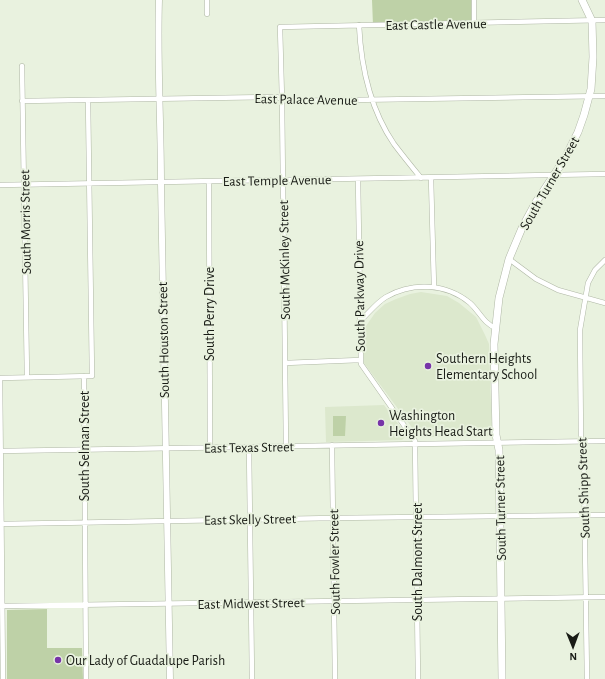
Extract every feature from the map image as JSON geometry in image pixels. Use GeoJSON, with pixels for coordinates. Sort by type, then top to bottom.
{"type":"FeatureCollection","features":[{"type":"Feature","properties":{"kind":"main road","name":"South Turner Street"},"geometry":{"type":"LineString","coordinates":[[502,679],[500,516],[494,344],[499,298],[509,259],[528,214],[564,160],[578,132],[591,89],[592,21],[582,0]]}},
{"type":"Feature","properties":{"kind":"street","name":"South Houston Street"},"geometry":{"type":"LineString","coordinates":[[159,0],[159,99],[170,679]]}},
{"type":"Feature","properties":{"kind":"street"},"geometry":{"type":"LineString","coordinates":[[207,0],[207,14]]}},
{"type":"Feature","properties":{"kind":"street"},"geometry":{"type":"LineString","coordinates":[[474,0],[474,23]]}},
{"type":"Feature","properties":{"kind":"street","name":"East Castle Avenue"},"geometry":{"type":"LineString","coordinates":[[280,27],[605,20]]}},
{"type":"Feature","properties":{"kind":"street"},"geometry":{"type":"LineString","coordinates":[[359,25],[363,66],[372,100],[394,143],[421,178]]}},
{"type":"Feature","properties":{"kind":"street","name":"South McKinley Street"},"geometry":{"type":"LineString","coordinates":[[280,27],[286,446]]}},
{"type":"Feature","properties":{"kind":"street","name":"South Morris Street"},"geometry":{"type":"LineString","coordinates":[[22,66],[27,377]]}},
{"type":"Feature","properties":{"kind":"street","name":"East Palace Avenue"},"geometry":{"type":"LineString","coordinates":[[22,101],[277,97],[287,101],[605,96]]}},
{"type":"Feature","properties":{"kind":"street","name":"South Selman Street"},"geometry":{"type":"LineString","coordinates":[[86,679],[84,376],[92,376],[88,100]]}},
{"type":"Feature","properties":{"kind":"street","name":"East Temple Avenue"},"geometry":{"type":"LineString","coordinates":[[0,185],[605,174]]}},
{"type":"Feature","properties":{"kind":"street"},"geometry":{"type":"LineString","coordinates":[[431,178],[434,287]]}},
{"type":"Feature","properties":{"kind":"street","name":"South Parkway Drive"},"geometry":{"type":"LineString","coordinates":[[358,179],[360,360],[362,367],[414,439],[416,444]]}},
{"type":"Feature","properties":{"kind":"street","name":"South Perry Drive"},"geometry":{"type":"LineString","coordinates":[[209,182],[210,447]]}},
{"type":"Feature","properties":{"kind":"street"},"geometry":{"type":"LineString","coordinates":[[509,259],[544,283],[558,290],[605,303]]}},
{"type":"Feature","properties":{"kind":"street","name":"South Shipp Street"},"geometry":{"type":"LineString","coordinates":[[587,679],[584,447],[582,441],[580,330],[588,283],[595,270],[605,260]]}},
{"type":"Feature","properties":{"kind":"street"},"geometry":{"type":"LineString","coordinates":[[359,322],[385,298],[396,292],[412,288],[434,287],[446,290],[462,298],[474,307],[488,325],[496,328]]}},
{"type":"Feature","properties":{"kind":"street"},"geometry":{"type":"LineString","coordinates":[[285,363],[360,360]]}},
{"type":"Feature","properties":{"kind":"street"},"geometry":{"type":"LineString","coordinates":[[3,679],[1,606],[0,378],[84,376]]}},
{"type":"Feature","properties":{"kind":"street","name":"East Texas Street"},"geometry":{"type":"LineString","coordinates":[[0,450],[605,441]]}},
{"type":"Feature","properties":{"kind":"street","name":"South Dalmont Street"},"geometry":{"type":"LineString","coordinates":[[416,444],[418,679]]}},
{"type":"Feature","properties":{"kind":"street","name":"South Fowler Street"},"geometry":{"type":"LineString","coordinates":[[332,445],[335,679]]}},
{"type":"Feature","properties":{"kind":"street"},"geometry":{"type":"LineString","coordinates":[[249,447],[252,679]]}},
{"type":"Feature","properties":{"kind":"street","name":"East Skelly Street"},"geometry":{"type":"LineString","coordinates":[[1,524],[167,520],[605,515]]}},
{"type":"Feature","properties":{"kind":"street","name":"East Midwest Street"},"geometry":{"type":"LineString","coordinates":[[1,606],[605,597]]}},
{"type":"Feature","properties":{"kind":"shaded area"},"geometry":{"type":"Polygon","coordinates":[[[372,0],[474,0],[474,23],[373,25],[372,0]]]}},
{"type":"Feature","properties":{"kind":"shaded area","name":"Southern Heights Elementary School"},"geometry":{"type":"Polygon","coordinates":[[[421,292],[447,296],[459,303],[476,317],[485,335],[489,344],[492,436],[419,437],[364,363],[364,329],[375,313],[385,304],[410,294],[421,292]]]}},
{"type":"Feature","properties":{"kind":"shaded area"},"geometry":{"type":"Polygon","coordinates":[[[384,405],[405,433],[405,437],[402,440],[326,442],[325,407],[384,405]]]}},
{"type":"Feature","properties":{"kind":"shaded area"},"geometry":{"type":"Polygon","coordinates":[[[333,416],[346,416],[345,436],[333,436],[333,416]]]}},
{"type":"Feature","properties":{"kind":"shaded area"},"geometry":{"type":"Polygon","coordinates":[[[47,609],[47,648],[82,648],[83,679],[7,679],[7,610],[47,609]]]}},
{"type":"Feature","properties":{"kind":"place","name":"Southern Heights Elementary School"},"geometry":{"type":"Point","coordinates":[428,366]}},
{"type":"Feature","properties":{"kind":"place","name":"Washington Heights Head Start"},"geometry":{"type":"Point","coordinates":[381,423]}},
{"type":"Feature","properties":{"kind":"place","name":"Our Lady of Guadalupe Parish"},"geometry":{"type":"Point","coordinates":[58,660]}}]}
